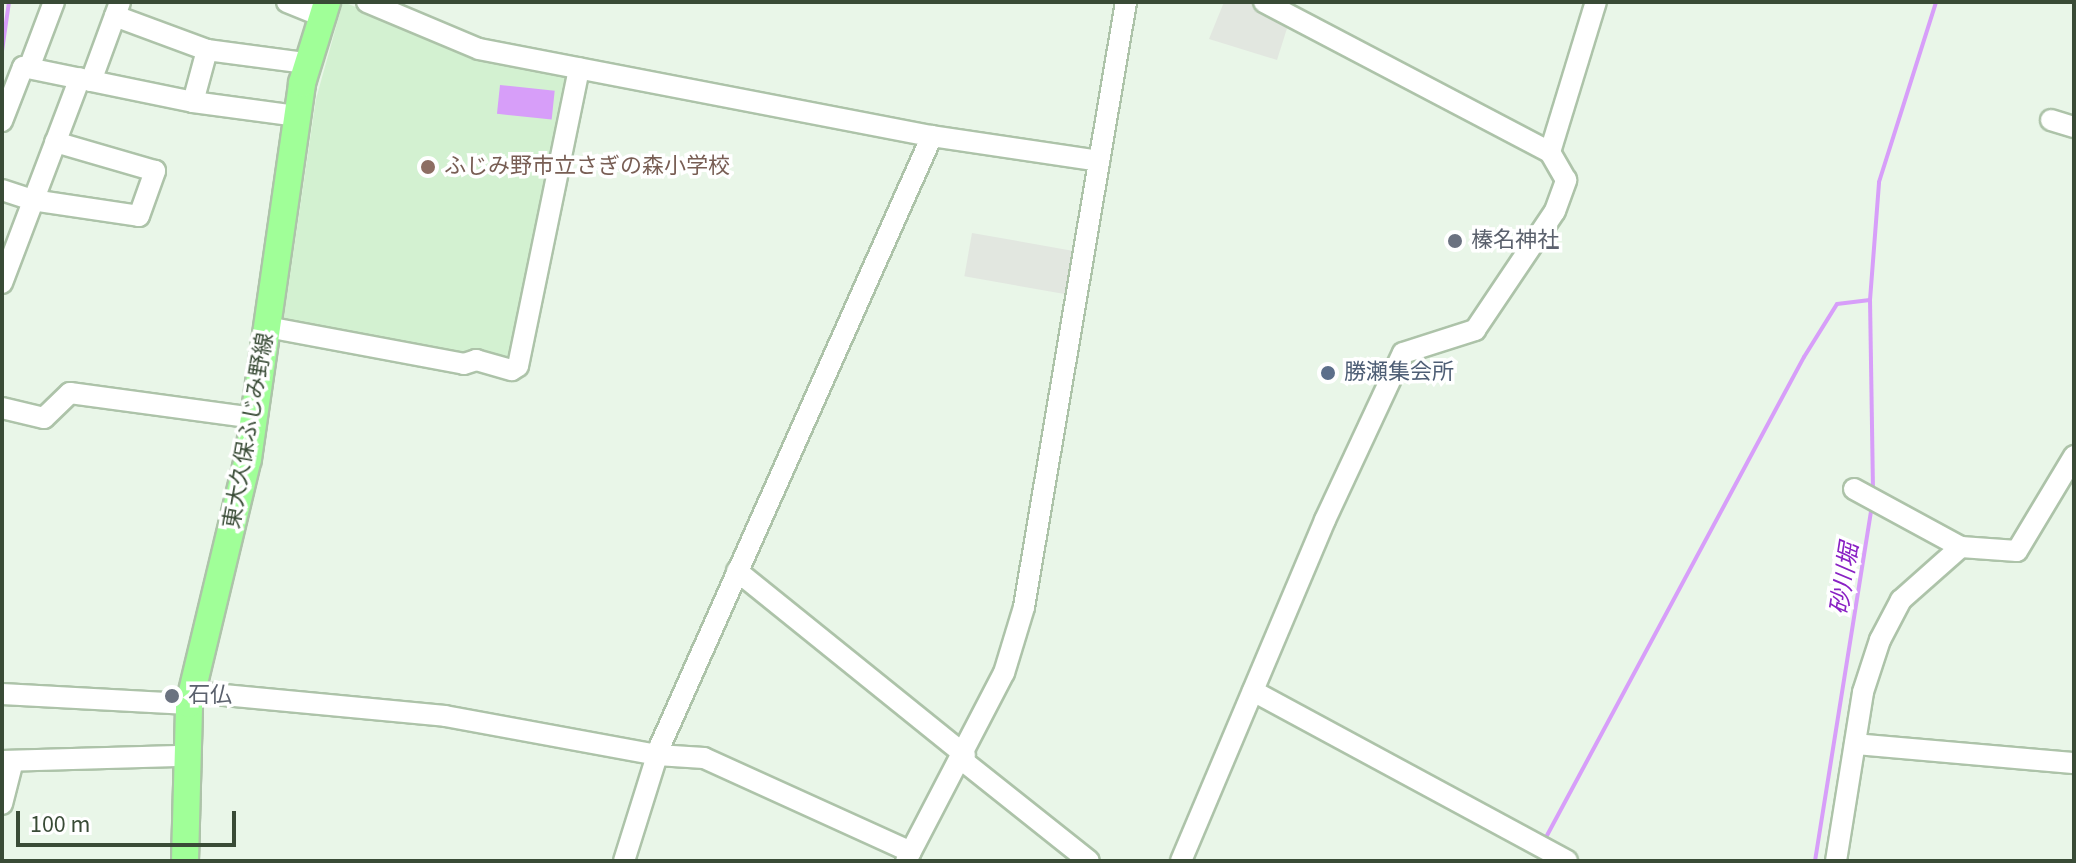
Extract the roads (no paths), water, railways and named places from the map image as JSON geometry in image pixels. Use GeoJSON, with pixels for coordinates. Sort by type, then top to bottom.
{"type":"FeatureCollection","features":[{"type":"Feature","properties":{"kind":"main road","name":"東大久保ふじみ野線"},"geometry":{"type":"LineString","coordinates":[[185,861],[190,698],[228,550],[255,418],[296,116],[306,63],[325,9]]}},
{"type":"Feature","properties":{"kind":"street"},"geometry":{"type":"LineString","coordinates":[[29,68],[54,2]]}},
{"type":"Feature","properties":{"kind":"street"},"geometry":{"type":"LineString","coordinates":[[287,2],[325,9]]}},
{"type":"Feature","properties":{"kind":"street"},"geometry":{"type":"LineString","coordinates":[[367,2],[479,49],[932,136],[1099,161]]}},
{"type":"Feature","properties":{"kind":"street"},"geometry":{"type":"LineString","coordinates":[[2,694],[190,698],[445,716],[657,755],[720,762],[908,856],[964,757],[1004,673],[1024,607],[1126,2]]}},
{"type":"Feature","properties":{"kind":"street"},"geometry":{"type":"LineString","coordinates":[[1181,861],[1403,353],[1475,330],[1555,211],[1566,180],[1550,152],[1264,2]]}},
{"type":"Feature","properties":{"kind":"street"},"geometry":{"type":"LineString","coordinates":[[1550,152],[1596,2]]}},
{"type":"Feature","properties":{"kind":"street"},"geometry":{"type":"LineString","coordinates":[[2,283],[55,142],[118,9],[207,50],[306,63]]}},
{"type":"Feature","properties":{"kind":"street"},"geometry":{"type":"LineString","coordinates":[[193,102],[207,50]]}},
{"type":"Feature","properties":{"kind":"street"},"geometry":{"type":"LineString","coordinates":[[2,121],[23,67],[193,102],[296,116]]}},
{"type":"Feature","properties":{"kind":"street"},"geometry":{"type":"LineString","coordinates":[[267,327],[464,364],[476,360],[512,370],[518,366],[579,68]]}},
{"type":"Feature","properties":{"kind":"street"},"geometry":{"type":"LineString","coordinates":[[2051,120],[2074,127]]}},
{"type":"Feature","properties":{"kind":"street"},"geometry":{"type":"LineString","coordinates":[[624,861],[657,755],[932,136]]}},
{"type":"Feature","properties":{"kind":"street"},"geometry":{"type":"LineString","coordinates":[[2,190],[32,200],[139,216],[155,171],[55,142]]}},
{"type":"Feature","properties":{"kind":"street"},"geometry":{"type":"LineString","coordinates":[[2,408],[44,418],[70,393],[255,418]]}},
{"type":"Feature","properties":{"kind":"street"},"geometry":{"type":"LineString","coordinates":[[1854,489],[1961,547],[2017,551],[2074,456]]}},
{"type":"Feature","properties":{"kind":"street"},"geometry":{"type":"LineString","coordinates":[[1836,861],[1863,692],[1889,618],[1961,547]]}},
{"type":"Feature","properties":{"kind":"street"},"geometry":{"type":"LineString","coordinates":[[737,571],[1089,861]]}},
{"type":"Feature","properties":{"kind":"street"},"geometry":{"type":"LineString","coordinates":[[1253,691],[1567,861]]}},
{"type":"Feature","properties":{"kind":"street"},"geometry":{"type":"LineString","coordinates":[[1855,744],[2074,763]]}},
{"type":"Feature","properties":{"kind":"street"},"geometry":{"type":"LineString","coordinates":[[2,804],[7,761],[186,756]]}},
{"type":"Feature","properties":{"kind":"waterway"},"geometry":{"type":"LineString","coordinates":[[2,51],[9,2]]}},
{"type":"Feature","properties":{"kind":"waterway"},"geometry":{"type":"LineString","coordinates":[[1873,490],[1870,300],[1879,182],[1936,2]]}},
{"type":"Feature","properties":{"kind":"waterway"},"geometry":{"type":"LineString","coordinates":[[1544,841],[1804,357],[1837,304],[1870,300]]}},
{"type":"Feature","properties":{"kind":"waterway","name":"砂川堀"},"geometry":{"type":"LineString","coordinates":[[1815,861],[1872,507]]}},
{"type":"Feature","properties":{"kind":"place","name":"ふじみ野市立さぎの森小学校"},"geometry":{"type":"Point","coordinates":[428,167]}},
{"type":"Feature","properties":{"kind":"place","name":"榛名神社"},"geometry":{"type":"Point","coordinates":[1455,241]}},
{"type":"Feature","properties":{"kind":"place","name":"勝瀬集会所"},"geometry":{"type":"Point","coordinates":[1328,373]}},
{"type":"Feature","properties":{"kind":"place","name":"石仏"},"geometry":{"type":"Point","coordinates":[172,696]}}]}
